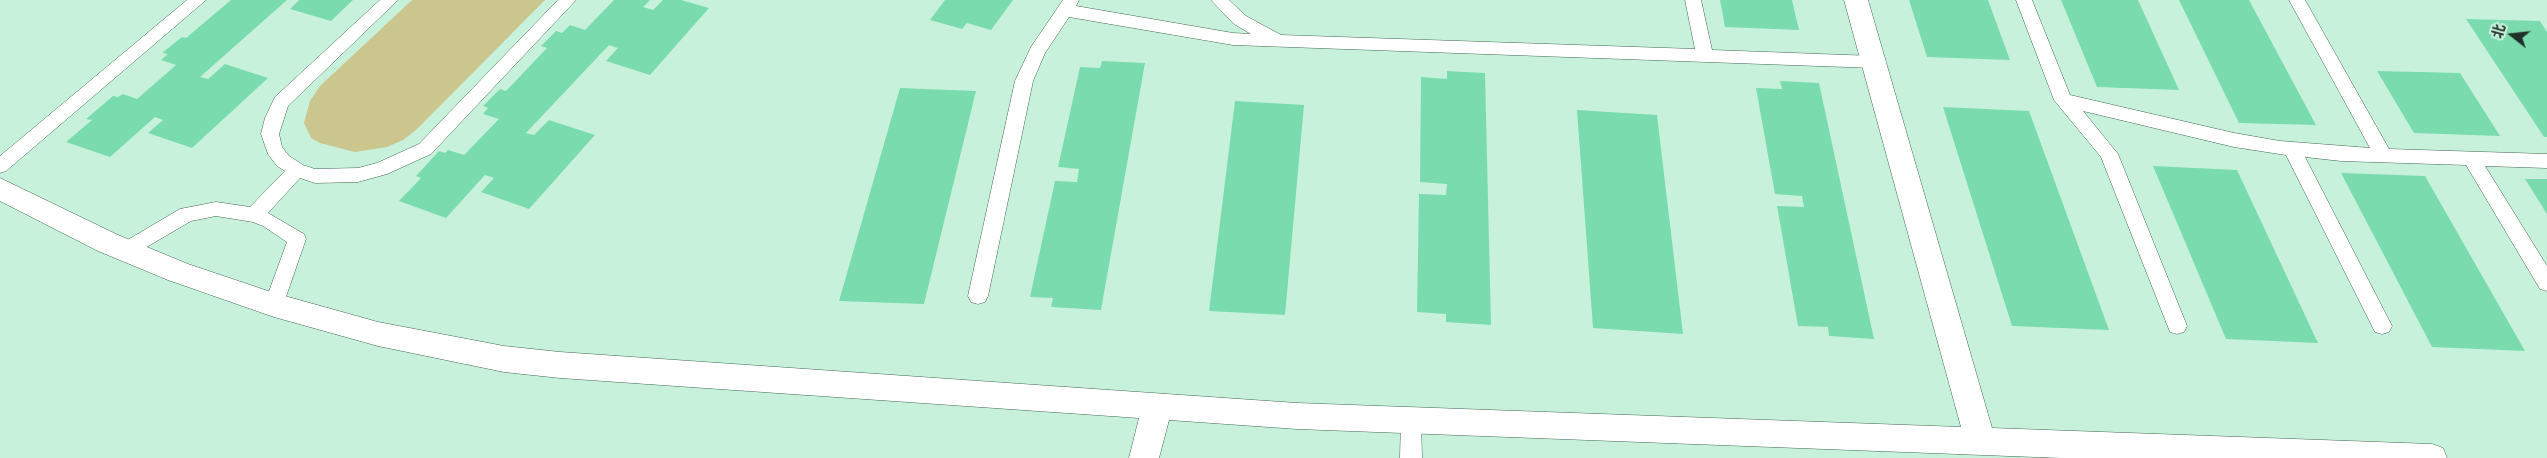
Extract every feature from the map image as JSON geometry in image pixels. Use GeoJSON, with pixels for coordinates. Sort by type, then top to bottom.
{"type":"FeatureCollection","features":[{"type":"Feature","properties":{"kind":"street"},"geometry":{"type":"LineString","coordinates":[[1856,0],[1980,441]]}},
{"type":"Feature","properties":{"kind":"street"},"geometry":{"type":"LineString","coordinates":[[0,188],[43,212],[126,250],[178,272],[274,305],[378,334],[514,360],[560,365],[1298,416],[2432,458]]}},
{"type":"Feature","properties":{"kind":"street"},"geometry":{"type":"LineString","coordinates":[[1144,458],[1157,406]]}},
{"type":"Feature","properties":{"kind":"lane"},"geometry":{"type":"LineString","coordinates":[[0,166],[198,0]]}},
{"type":"Feature","properties":{"kind":"lane"},"geometry":{"type":"LineString","coordinates":[[390,0],[281,102],[270,134],[274,149],[284,162],[297,170],[315,176],[358,175],[396,163],[425,148],[568,0]]}},
{"type":"Feature","properties":{"kind":"lane"},"geometry":{"type":"LineString","coordinates":[[1219,0],[1240,20],[1278,40]]}},
{"type":"Feature","properties":{"kind":"lane"},"geometry":{"type":"LineString","coordinates":[[1693,0],[1705,56]]}},
{"type":"Feature","properties":{"kind":"lane"},"geometry":{"type":"LineString","coordinates":[[2024,0],[2063,100],[2109,154],[2177,326]]}},
{"type":"Feature","properties":{"kind":"lane"},"geometry":{"type":"LineString","coordinates":[[2297,0],[2383,155]]}},
{"type":"Feature","properties":{"kind":"lane"},"geometry":{"type":"LineString","coordinates":[[978,296],[1024,80],[1037,51],[1068,5],[1233,39],[1874,62]]}},
{"type":"Feature","properties":{"kind":"lane"},"geometry":{"type":"LineString","coordinates":[[2063,100],[2234,140],[2292,149],[2383,155],[2547,161]]}},
{"type":"Feature","properties":{"kind":"lane"},"geometry":{"type":"LineString","coordinates":[[2292,149],[2382,326]]}},
{"type":"Feature","properties":{"kind":"lane"},"geometry":{"type":"LineString","coordinates":[[2471,158],[2547,284]]}},
{"type":"Feature","properties":{"kind":"lane"},"geometry":{"type":"LineString","coordinates":[[254,215],[297,170]]}},
{"type":"Feature","properties":{"kind":"lane"},"geometry":{"type":"LineString","coordinates":[[126,250],[187,214],[216,209],[254,215],[285,229],[297,239],[274,305]]}},
{"type":"Feature","properties":{"kind":"lane"},"geometry":{"type":"LineString","coordinates":[[1411,420],[1411,458]]}},
{"type":"Feature","properties":{"kind":"shaded area"},"geometry":{"type":"Polygon","coordinates":[[[412,0],[545,0],[416,130],[403,140],[387,147],[355,152],[320,143],[311,138],[304,123],[310,101],[320,86],[412,0]]]}},
{"type":"Feature","properties":{"kind":"building"},"geometry":{"type":"Polygon","coordinates":[[[231,0],[287,0],[200,77],[208,79],[225,64],[268,78],[192,148],[148,133],[163,120],[155,117],[110,157],[66,142],[92,120],[86,119],[113,96],[118,97],[123,94],[137,99],[176,65],[161,60],[168,54],[162,53],[182,37],[186,38],[231,0]]]}},
{"type":"Feature","properties":{"kind":"building"},"geometry":{"type":"Polygon","coordinates":[[[299,0],[353,0],[331,21],[290,9],[299,0]]]}},
{"type":"Feature","properties":{"kind":"building"},"geometry":{"type":"Polygon","coordinates":[[[614,0],[650,0],[643,7],[653,10],[663,0],[681,0],[709,8],[650,75],[606,61],[618,48],[609,45],[526,133],[534,135],[549,120],[595,135],[529,209],[481,192],[494,178],[485,175],[446,218],[399,201],[421,178],[416,176],[439,151],[445,153],[448,150],[464,155],[499,119],[483,114],[488,108],[483,106],[500,89],[506,91],[547,48],[541,46],[556,31],[562,33],[570,25],[585,30],[614,0]]]}},
{"type":"Feature","properties":{"kind":"building"},"geometry":{"type":"Polygon","coordinates":[[[945,0],[1013,0],[991,30],[967,23],[962,29],[930,20],[945,0]]]}},
{"type":"Feature","properties":{"kind":"building"},"geometry":{"type":"Polygon","coordinates":[[[1720,0],[1792,0],[1799,30],[1725,27],[1720,0]]]}},
{"type":"Feature","properties":{"kind":"building"},"geometry":{"type":"Polygon","coordinates":[[[1909,0],[1988,0],[2010,60],[1927,57],[1909,0]]]}},
{"type":"Feature","properties":{"kind":"building"},"geometry":{"type":"Polygon","coordinates":[[[2061,0],[2138,0],[2179,90],[2097,87],[2061,0]]]}},
{"type":"Feature","properties":{"kind":"building"},"geometry":{"type":"Polygon","coordinates":[[[2179,0],[2249,0],[2316,125],[2239,123],[2179,0]]]}},
{"type":"Feature","properties":{"kind":"building"},"geometry":{"type":"Polygon","coordinates":[[[2466,19],[2540,21],[2547,32],[2547,137],[2544,137],[2466,19]]]}},
{"type":"Feature","properties":{"kind":"building"},"geometry":{"type":"Polygon","coordinates":[[[1102,61],[1145,63],[1101,310],[1051,307],[1053,298],[1030,297],[1055,181],[1077,182],[1079,169],[1058,167],[1080,67],[1100,68],[1102,61]]]}},
{"type":"Feature","properties":{"kind":"building"},"geometry":{"type":"Polygon","coordinates":[[[1447,71],[1485,73],[1491,325],[1446,322],[1446,314],[1417,312],[1419,194],[1446,195],[1447,184],[1420,182],[1421,77],[1447,79],[1447,71]]]}},
{"type":"Feature","properties":{"kind":"building"},"geometry":{"type":"Polygon","coordinates":[[[2377,71],[2460,73],[2500,136],[2414,133],[2377,71]]]}},
{"type":"Feature","properties":{"kind":"building"},"geometry":{"type":"Polygon","coordinates":[[[1780,81],[1819,83],[1874,339],[1829,336],[1828,327],[1798,326],[1777,206],[1804,207],[1802,196],[1775,194],[1756,88],[1782,89],[1780,81]]]}},
{"type":"Feature","properties":{"kind":"building"},"geometry":{"type":"Polygon","coordinates":[[[900,88],[976,91],[924,304],[839,301],[900,88]]]}},
{"type":"Feature","properties":{"kind":"building"},"geometry":{"type":"Polygon","coordinates":[[[1235,101],[1304,105],[1285,315],[1209,311],[1235,101]]]}},
{"type":"Feature","properties":{"kind":"building"},"geometry":{"type":"Polygon","coordinates":[[[1943,107],[2029,111],[2109,330],[2012,326],[1943,107]]]}},
{"type":"Feature","properties":{"kind":"building"},"geometry":{"type":"Polygon","coordinates":[[[1577,110],[1657,115],[1683,334],[1593,328],[1577,110]]]}},
{"type":"Feature","properties":{"kind":"building"},"geometry":{"type":"Polygon","coordinates":[[[2153,166],[2237,170],[2318,343],[2226,339],[2153,166]]]}},
{"type":"Feature","properties":{"kind":"building"},"geometry":{"type":"Polygon","coordinates":[[[2341,173],[2425,176],[2525,351],[2432,347],[2341,173]]]}},
{"type":"Feature","properties":{"kind":"building"},"geometry":{"type":"Polygon","coordinates":[[[2525,179],[2547,179],[2547,214],[2525,179]]]}}]}
